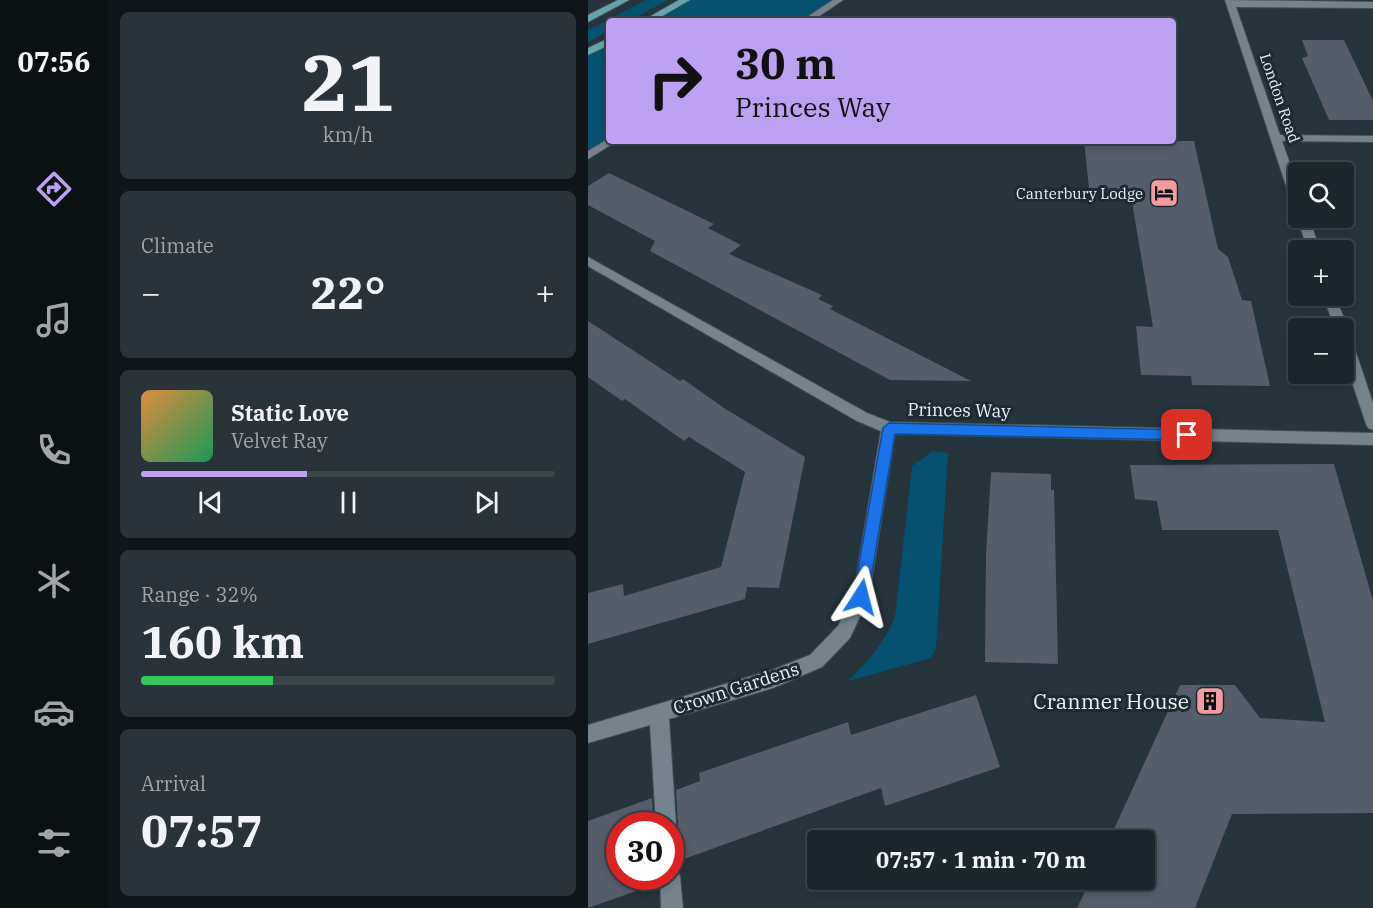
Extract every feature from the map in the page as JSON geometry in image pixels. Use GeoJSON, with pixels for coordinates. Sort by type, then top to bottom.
{"type":"FeatureCollection","features":[{"type":"Feature","properties":{"kind":"main road"},"geometry":{"type":"LineString","coordinates":[[588,19],[625,0]]}},
{"type":"Feature","properties":{"kind":"main road"},"geometry":{"type":"LineString","coordinates":[[653,18],[686,0]]}},
{"type":"Feature","properties":{"kind":"main road"},"geometry":{"type":"LineString","coordinates":[[588,52],[606,43]]}},
{"type":"Feature","properties":{"kind":"street"},"geometry":{"type":"LineString","coordinates":[[811,18],[839,0]]}},
{"type":"Feature","properties":{"kind":"street"},"geometry":{"type":"LineString","coordinates":[[1230,2],[1373,5]]}},
{"type":"Feature","properties":{"kind":"street","name":"London Road"},"geometry":{"type":"LineString","coordinates":[[1230,2],[1288,175]]}},
{"type":"Feature","properties":{"kind":"street"},"geometry":{"type":"LineString","coordinates":[[1275,138],[1373,139]]}},
{"type":"Feature","properties":{"kind":"street"},"geometry":{"type":"LineString","coordinates":[[588,156],[607,144]]}},
{"type":"Feature","properties":{"kind":"street","name":"Princes Way"},"geometry":{"type":"LineString","coordinates":[[588,261],[862,417],[889,428],[1373,439]]}},
{"type":"Feature","properties":{"kind":"street"},"geometry":{"type":"LineString","coordinates":[[1354,368],[1373,424]]}},
{"type":"Feature","properties":{"kind":"street","name":"Crown Gardens"},"geometry":{"type":"LineString","coordinates":[[588,734],[773,679],[816,661],[844,632],[861,597],[889,428]]}},
{"type":"Feature","properties":{"kind":"street"},"geometry":{"type":"LineString","coordinates":[[659,712],[665,812]]}},
{"type":"Feature","properties":{"kind":"street"},"geometry":{"type":"LineString","coordinates":[[671,890],[672,908]]}},
{"type":"Feature","properties":{"kind":"shaded area"},"geometry":{"type":"Polygon","coordinates":[[[646,0],[668,0],[635,18],[611,18],[646,0]]]}},
{"type":"Feature","properties":{"kind":"shaded area"},"geometry":{"type":"Polygon","coordinates":[[[686,0],[840,0],[811,18],[653,18],[686,0]]]}},
{"type":"Feature","properties":{"kind":"shaded area"},"geometry":{"type":"Polygon","coordinates":[[[606,21],[606,33],[588,42],[588,30],[606,21]]]}},
{"type":"Feature","properties":{"kind":"shaded area"},"geometry":{"type":"Polygon","coordinates":[[[606,43],[606,143],[588,156],[588,52],[606,43]]]}},
{"type":"Feature","properties":{"kind":"shaded area"},"geometry":{"type":"Polygon","coordinates":[[[933,451],[948,453],[936,649],[931,658],[848,681],[875,652],[895,617],[912,466],[933,451]]]}},
{"type":"Feature","properties":{"kind":"building"},"geometry":{"type":"Polygon","coordinates":[[[1302,40],[1344,40],[1373,101],[1373,120],[1329,120],[1302,58],[1308,56],[1302,40]]]}},
{"type":"Feature","properties":{"kind":"building"},"geometry":{"type":"Polygon","coordinates":[[[1176,141],[1194,141],[1218,249],[1228,257],[1242,300],[1251,301],[1270,386],[1192,385],[1191,376],[1141,375],[1136,326],[1153,327],[1132,202],[1120,202],[1117,188],[1089,188],[1084,144],[1176,144],[1176,141]]]}},
{"type":"Feature","properties":{"kind":"building"},"geometry":{"type":"Polygon","coordinates":[[[609,173],[714,224],[708,228],[741,245],[729,254],[822,295],[818,299],[833,306],[830,309],[971,381],[890,380],[650,251],[655,241],[588,205],[588,186],[609,173]]]}},
{"type":"Feature","properties":{"kind":"building"},"geometry":{"type":"Polygon","coordinates":[[[588,321],[680,381],[683,379],[724,408],[805,457],[779,588],[747,587],[745,599],[588,644],[588,593],[623,584],[624,596],[721,567],[745,472],[689,437],[684,441],[625,399],[622,401],[588,377],[588,321]]]}},
{"type":"Feature","properties":{"kind":"building","name":"Cranmer House"},"geometry":{"type":"Polygon","coordinates":[[[1334,464],[1373,601],[1373,813],[1232,814],[1195,908],[1077,908],[1086,890],[1155,890],[1155,830],[1114,830],[1180,685],[1235,685],[1260,718],[1325,722],[1278,530],[1162,530],[1157,501],[1135,499],[1130,465],[1334,464]]]}},
{"type":"Feature","properties":{"kind":"building"},"geometry":{"type":"Polygon","coordinates":[[[991,472],[1051,474],[1051,490],[1054,490],[1058,664],[985,662],[986,554],[991,472]]]}},
{"type":"Feature","properties":{"kind":"building"},"geometry":{"type":"Polygon","coordinates":[[[976,695],[1000,767],[885,806],[881,788],[684,859],[684,812],[677,812],[676,790],[700,781],[699,773],[848,722],[851,735],[976,695]]]}},
{"type":"Feature","properties":{"kind":"building"},"geometry":{"type":"Polygon","coordinates":[[[652,798],[653,812],[613,812],[652,798]]]}},
{"type":"Feature","properties":{"kind":"building"},"geometry":{"type":"Polygon","coordinates":[[[606,815],[606,890],[639,890],[588,908],[588,821],[606,815]]]}},
{"type":"Feature","properties":{"kind":"place","name":"Canterbury Lodge"},"geometry":{"type":"Point","coordinates":[1164,193]}},
{"type":"Feature","properties":{"kind":"place","name":"Cranmer House"},"geometry":{"type":"Point","coordinates":[1210,701]}},
{"type":"Feature","properties":{"kind":"route"},"geometry":{"type":"LineString","coordinates":[[861,597],[889,428],[1187,435]]}}]}
